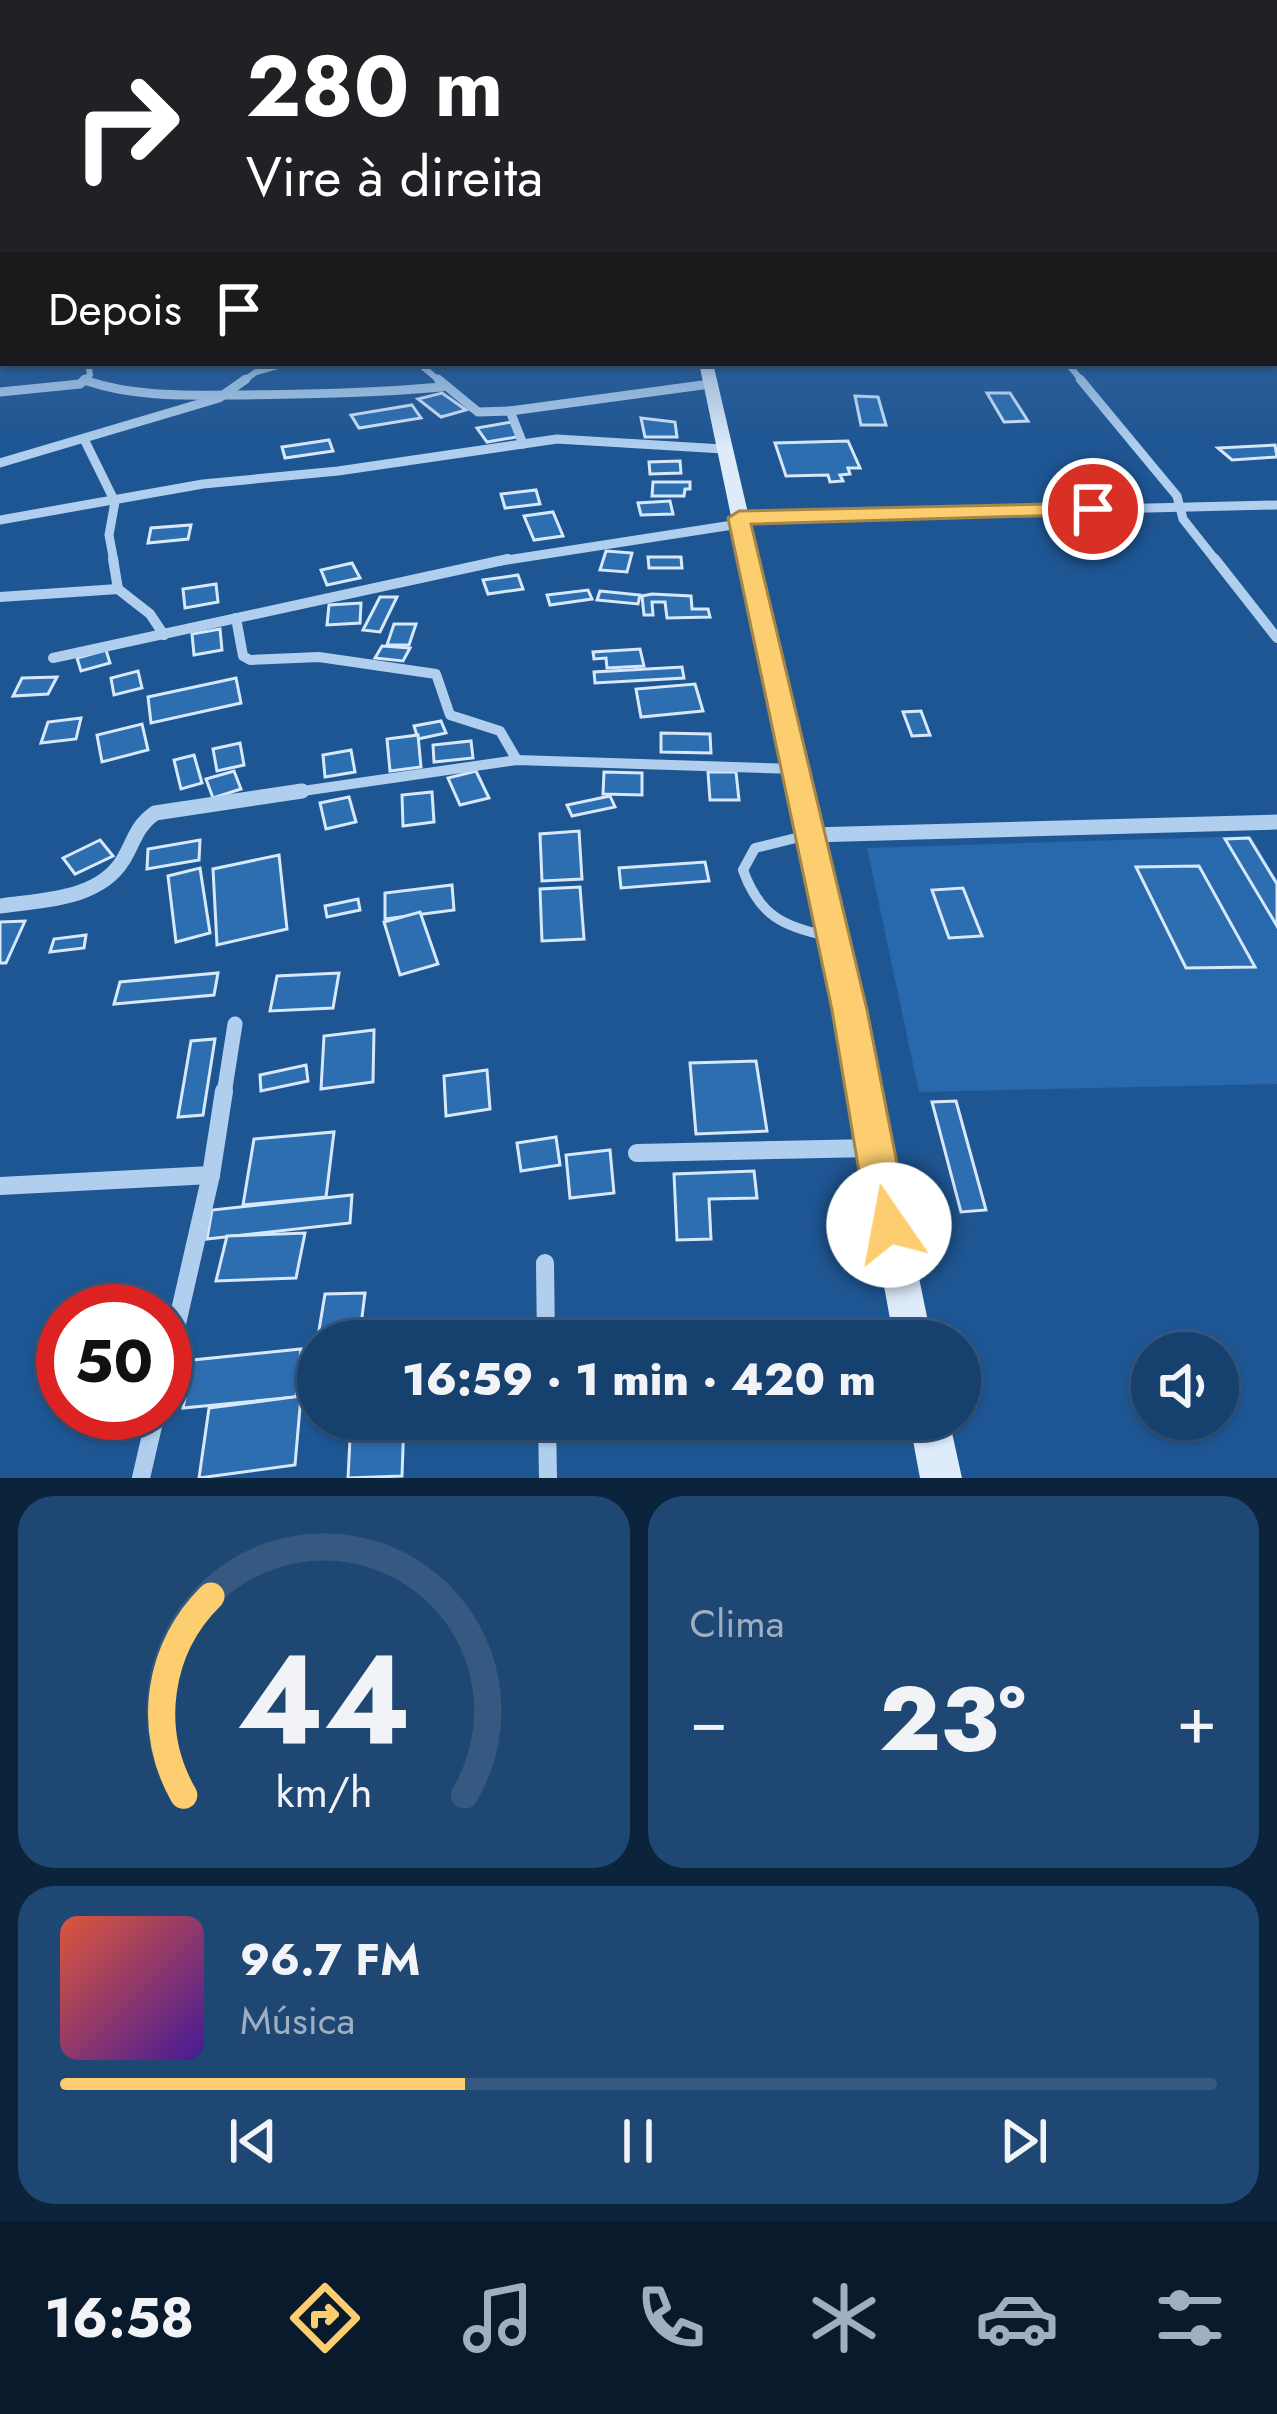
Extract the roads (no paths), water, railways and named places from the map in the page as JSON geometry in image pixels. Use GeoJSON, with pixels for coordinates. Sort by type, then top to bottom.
{"type":"FeatureCollection","features":[{"type":"Feature","properties":{"kind":"main road"},"geometry":{"type":"LineString","coordinates":[[707,366],[833,937],[909,1320]]}},
{"type":"Feature","properties":{"kind":"main road"},"geometry":{"type":"LineString","coordinates":[[933,1440],[941,1478]]}},
{"type":"Feature","properties":{"kind":"street"},"geometry":{"type":"LineString","coordinates":[[87,381],[88,366]]}},
{"type":"Feature","properties":{"kind":"street"},"geometry":{"type":"LineString","coordinates":[[0,464],[229,392],[256,372],[277,366]]}},
{"type":"Feature","properties":{"kind":"street"},"geometry":{"type":"LineString","coordinates":[[421,366],[478,412],[710,384]]}},
{"type":"Feature","properties":{"kind":"street"},"geometry":{"type":"LineString","coordinates":[[1069,366],[1182,507],[1183,519],[1277,638]]}},
{"type":"Feature","properties":{"kind":"street"},"geometry":{"type":"LineString","coordinates":[[0,392],[87,381],[114,390],[160,395],[333,395],[442,387]]}},
{"type":"Feature","properties":{"kind":"street"},"geometry":{"type":"LineString","coordinates":[[510,410],[523,444]]}},
{"type":"Feature","properties":{"kind":"street"},"geometry":{"type":"LineString","coordinates":[[0,520],[203,484],[338,471],[523,444],[587,438],[723,449]]}},
{"type":"Feature","properties":{"kind":"street"},"geometry":{"type":"LineString","coordinates":[[83,439],[115,502],[109,535],[118,589]]}},
{"type":"Feature","properties":{"kind":"street"},"geometry":{"type":"LineString","coordinates":[[53,658],[526,555],[739,521],[1277,505]]}},
{"type":"Feature","properties":{"kind":"street"},"geometry":{"type":"LineString","coordinates":[[0,597],[118,589],[150,614],[164,635]]}},
{"type":"Feature","properties":{"kind":"street"},"geometry":{"type":"LineString","coordinates":[[236,618],[243,656],[250,660],[319,657],[436,674],[450,716],[500,731],[518,760]]}},
{"type":"Feature","properties":{"kind":"street"},"geometry":{"type":"LineString","coordinates":[[0,907],[85,891],[108,880],[123,862],[134,831],[155,812],[518,760],[795,770]]}},
{"type":"Feature","properties":{"kind":"street"},"geometry":{"type":"LineString","coordinates":[[810,835],[1277,822]]}},
{"type":"Feature","properties":{"kind":"street"},"geometry":{"type":"LineString","coordinates":[[186,1284],[211,1175],[235,1024]]}},
{"type":"Feature","properties":{"kind":"street"},"geometry":{"type":"LineString","coordinates":[[637,1154],[873,1148]]}},
{"type":"Feature","properties":{"kind":"street"},"geometry":{"type":"LineString","coordinates":[[0,1186],[211,1175]]}},
{"type":"Feature","properties":{"kind":"street"},"geometry":{"type":"LineString","coordinates":[[545,1263],[546,1320]]}},
{"type":"Feature","properties":{"kind":"street"},"geometry":{"type":"LineString","coordinates":[[142,1478],[151,1440]]}},
{"type":"Feature","properties":{"kind":"street"},"geometry":{"type":"LineString","coordinates":[[547,1440],[548,1478]]}},
{"type":"Feature","properties":{"kind":"lane"},"geometry":{"type":"LineString","coordinates":[[810,835],[754,848],[743,870],[752,901],[782,928],[833,937]]}}]}
